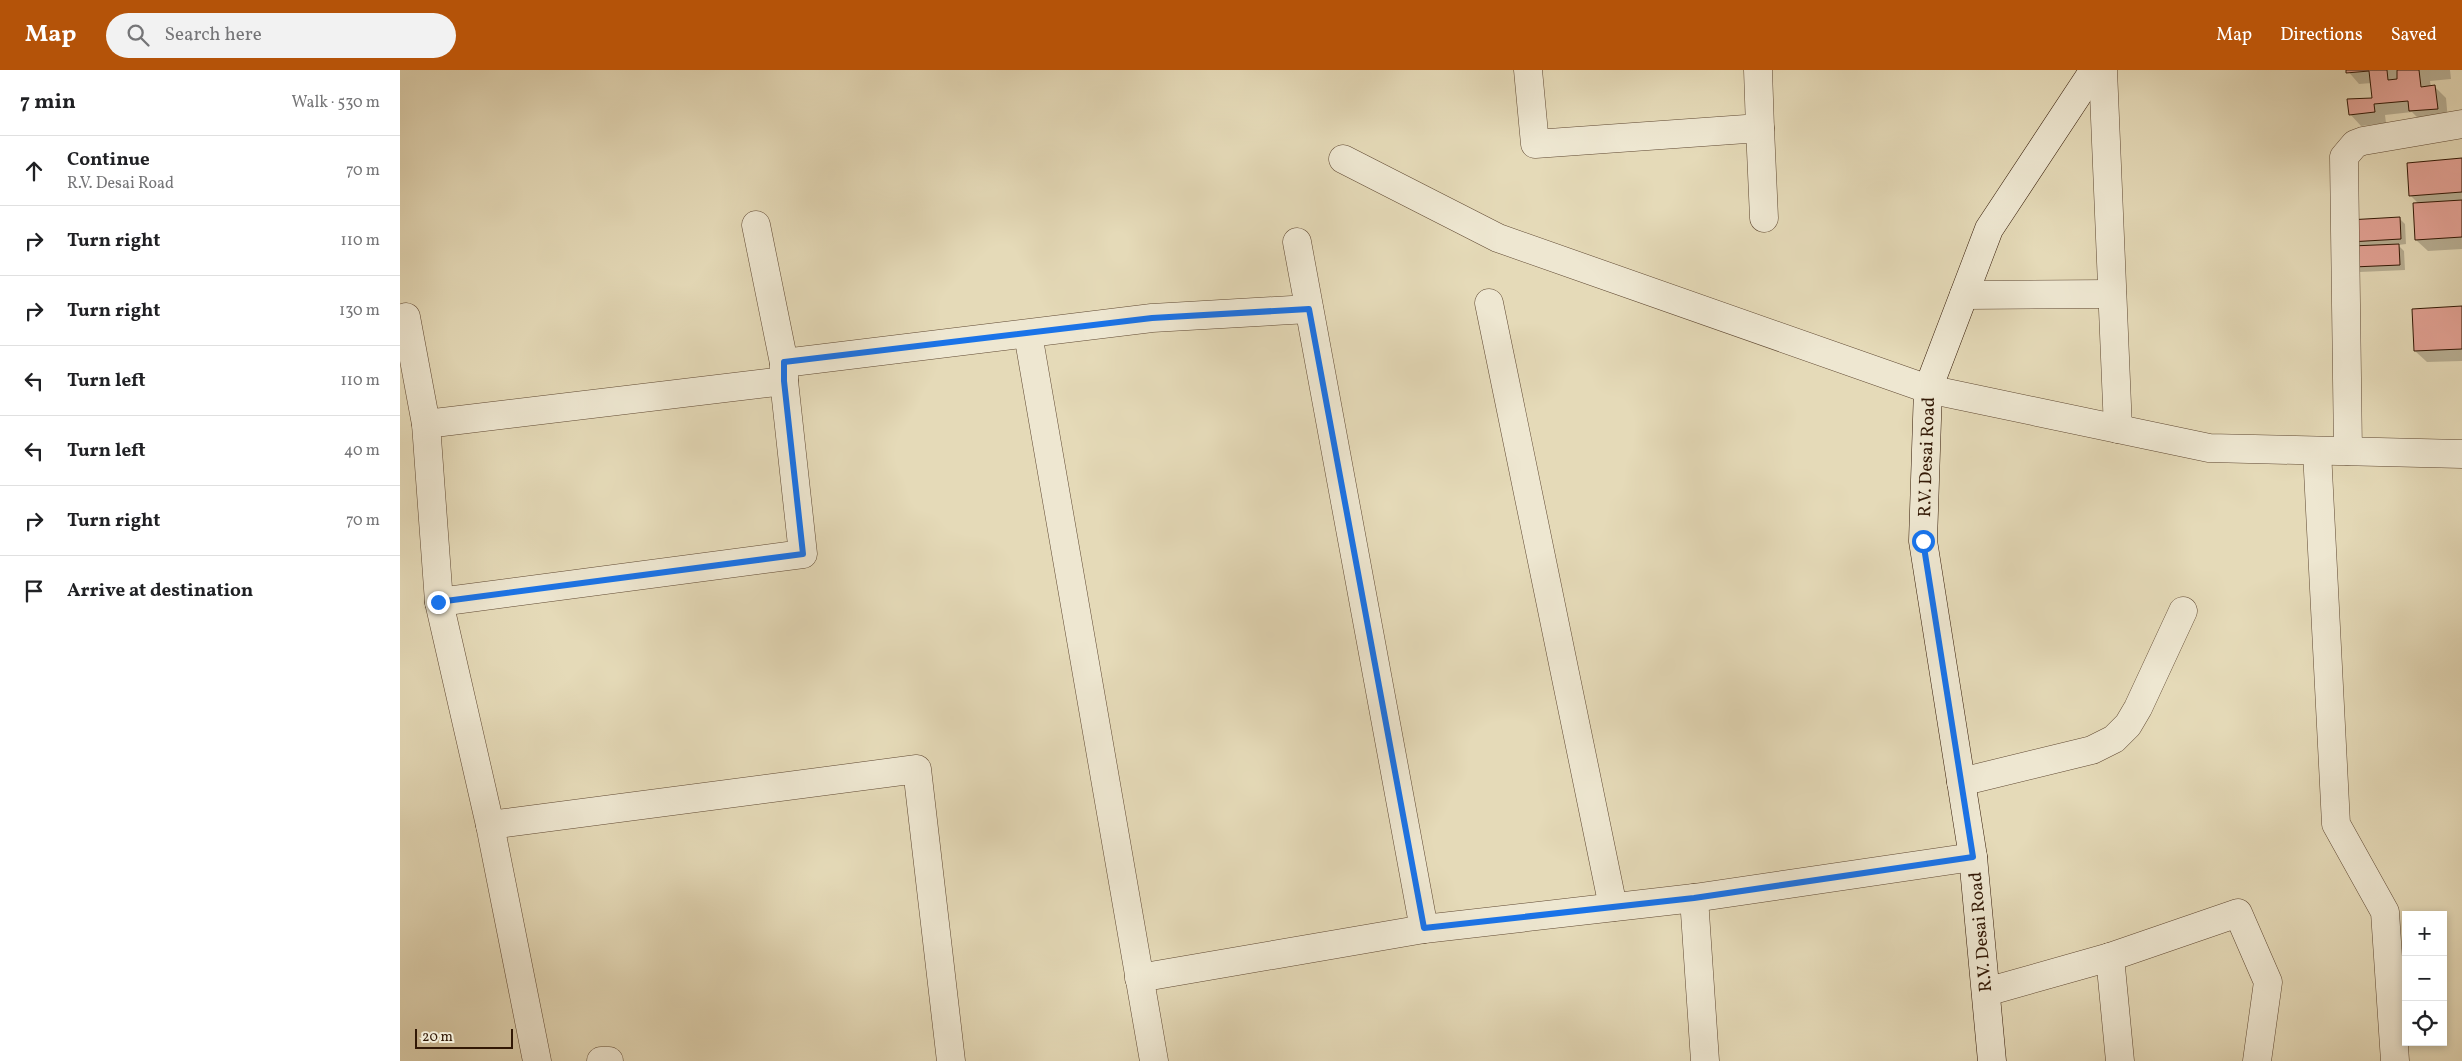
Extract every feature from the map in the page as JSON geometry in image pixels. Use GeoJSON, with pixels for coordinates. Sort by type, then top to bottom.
{"type":"FeatureCollection","features":[{"type":"Feature","properties":{"kind":"street"},"geometry":{"type":"LineString","coordinates":[[1528,70],[1535,144],[1760,128]]}},
{"type":"Feature","properties":{"kind":"street"},"geometry":{"type":"LineString","coordinates":[[1758,70],[1764,218]]}},
{"type":"Feature","properties":{"kind":"street","name":"R.V. Desai Road"},"geometry":{"type":"LineString","coordinates":[[1992,1061],[1973,857],[1923,541],[1928,389],[1989,229],[2094,70]]}},
{"type":"Feature","properties":{"kind":"street"},"geometry":{"type":"LineString","coordinates":[[2103,70],[2118,429]]}},
{"type":"Feature","properties":{"kind":"street"},"geometry":{"type":"LineString","coordinates":[[2348,451],[2344,157],[2355,144],[2363,141],[2462,124]]}},
{"type":"Feature","properties":{"kind":"street"},"geometry":{"type":"LineString","coordinates":[[1343,159],[1498,238],[1928,389],[2209,448],[2462,454]]}},
{"type":"Feature","properties":{"kind":"street"},"geometry":{"type":"LineString","coordinates":[[438,602],[803,554],[784,372],[756,225]]}},
{"type":"Feature","properties":{"kind":"street"},"geometry":{"type":"LineString","coordinates":[[1297,242],[1424,928]]}},
{"type":"Feature","properties":{"kind":"street"},"geometry":{"type":"LineString","coordinates":[[1964,295],[2112,294]]}},
{"type":"Feature","properties":{"kind":"street"},"geometry":{"type":"LineString","coordinates":[[1489,303],[1613,907]]}},
{"type":"Feature","properties":{"kind":"street"},"geometry":{"type":"LineString","coordinates":[[426,424],[784,372],[1028,334],[1152,318],[1309,309]]}},
{"type":"Feature","properties":{"kind":"street"},"geometry":{"type":"LineString","coordinates":[[406,317],[426,424],[438,602],[490,825],[537,1061]]}},
{"type":"Feature","properties":{"kind":"street"},"geometry":{"type":"LineString","coordinates":[[1028,334],[1154,1061]]}},
{"type":"Feature","properties":{"kind":"street"},"geometry":{"type":"LineString","coordinates":[[2317,451],[2336,824],[2384,912],[2395,1061]]}},
{"type":"Feature","properties":{"kind":"street"},"geometry":{"type":"LineString","coordinates":[[1961,782],[2092,750],[2114,739],[2128,725],[2138,708],[2183,611]]}},
{"type":"Feature","properties":{"kind":"street"},"geometry":{"type":"LineString","coordinates":[[490,825],[917,769],[951,1061]]}},
{"type":"Feature","properties":{"kind":"street"},"geometry":{"type":"LineString","coordinates":[[1139,978],[1424,928],[1694,898],[1973,857]]}},
{"type":"Feature","properties":{"kind":"street"},"geometry":{"type":"LineString","coordinates":[[1694,898],[1705,1061]]}},
{"type":"Feature","properties":{"kind":"street"},"geometry":{"type":"LineString","coordinates":[[1986,992],[2110,957],[2238,913],[2268,982],[2257,1061]]}},
{"type":"Feature","properties":{"kind":"street"},"geometry":{"type":"LineString","coordinates":[[2110,957],[2120,1061]]}},
{"type":"Feature","properties":{"kind":"street"},"geometry":{"type":"LineString","coordinates":[[601,1061],[609,1061]]}},
{"type":"Feature","properties":{"kind":"building"},"geometry":{"type":"Polygon","coordinates":[[[2346,70],[2387,70],[2388,80],[2397,79],[2397,70],[2419,70],[2421,87],[2435,85],[2438,109],[2409,111],[2408,101],[2374,104],[2375,112],[2349,115],[2347,99],[2372,98],[2369,71],[2346,73],[2346,70]]]}},
{"type":"Feature","properties":{"kind":"building"},"geometry":{"type":"Polygon","coordinates":[[[2462,158],[2462,192],[2409,196],[2407,163],[2462,158]]]}},
{"type":"Feature","properties":{"kind":"building"},"geometry":{"type":"Polygon","coordinates":[[[2462,200],[2462,237],[2415,240],[2413,203],[2462,200]]]}},
{"type":"Feature","properties":{"kind":"building"},"geometry":{"type":"Polygon","coordinates":[[[2400,217],[2401,239],[2349,242],[2348,220],[2400,217]]]}},
{"type":"Feature","properties":{"kind":"building"},"geometry":{"type":"Polygon","coordinates":[[[2399,244],[2400,265],[2353,267],[2352,246],[2399,244]]]}},
{"type":"Feature","properties":{"kind":"building"},"geometry":{"type":"Polygon","coordinates":[[[2462,306],[2462,349],[2414,351],[2412,309],[2462,306]]]}},
{"type":"Feature","properties":{"kind":"route"},"geometry":{"type":"LineString","coordinates":[[438,602],[803,554],[784,381],[784,362],[1152,318],[1309,309],[1424,928],[1694,898],[1973,857],[1923,541]]}}]}
